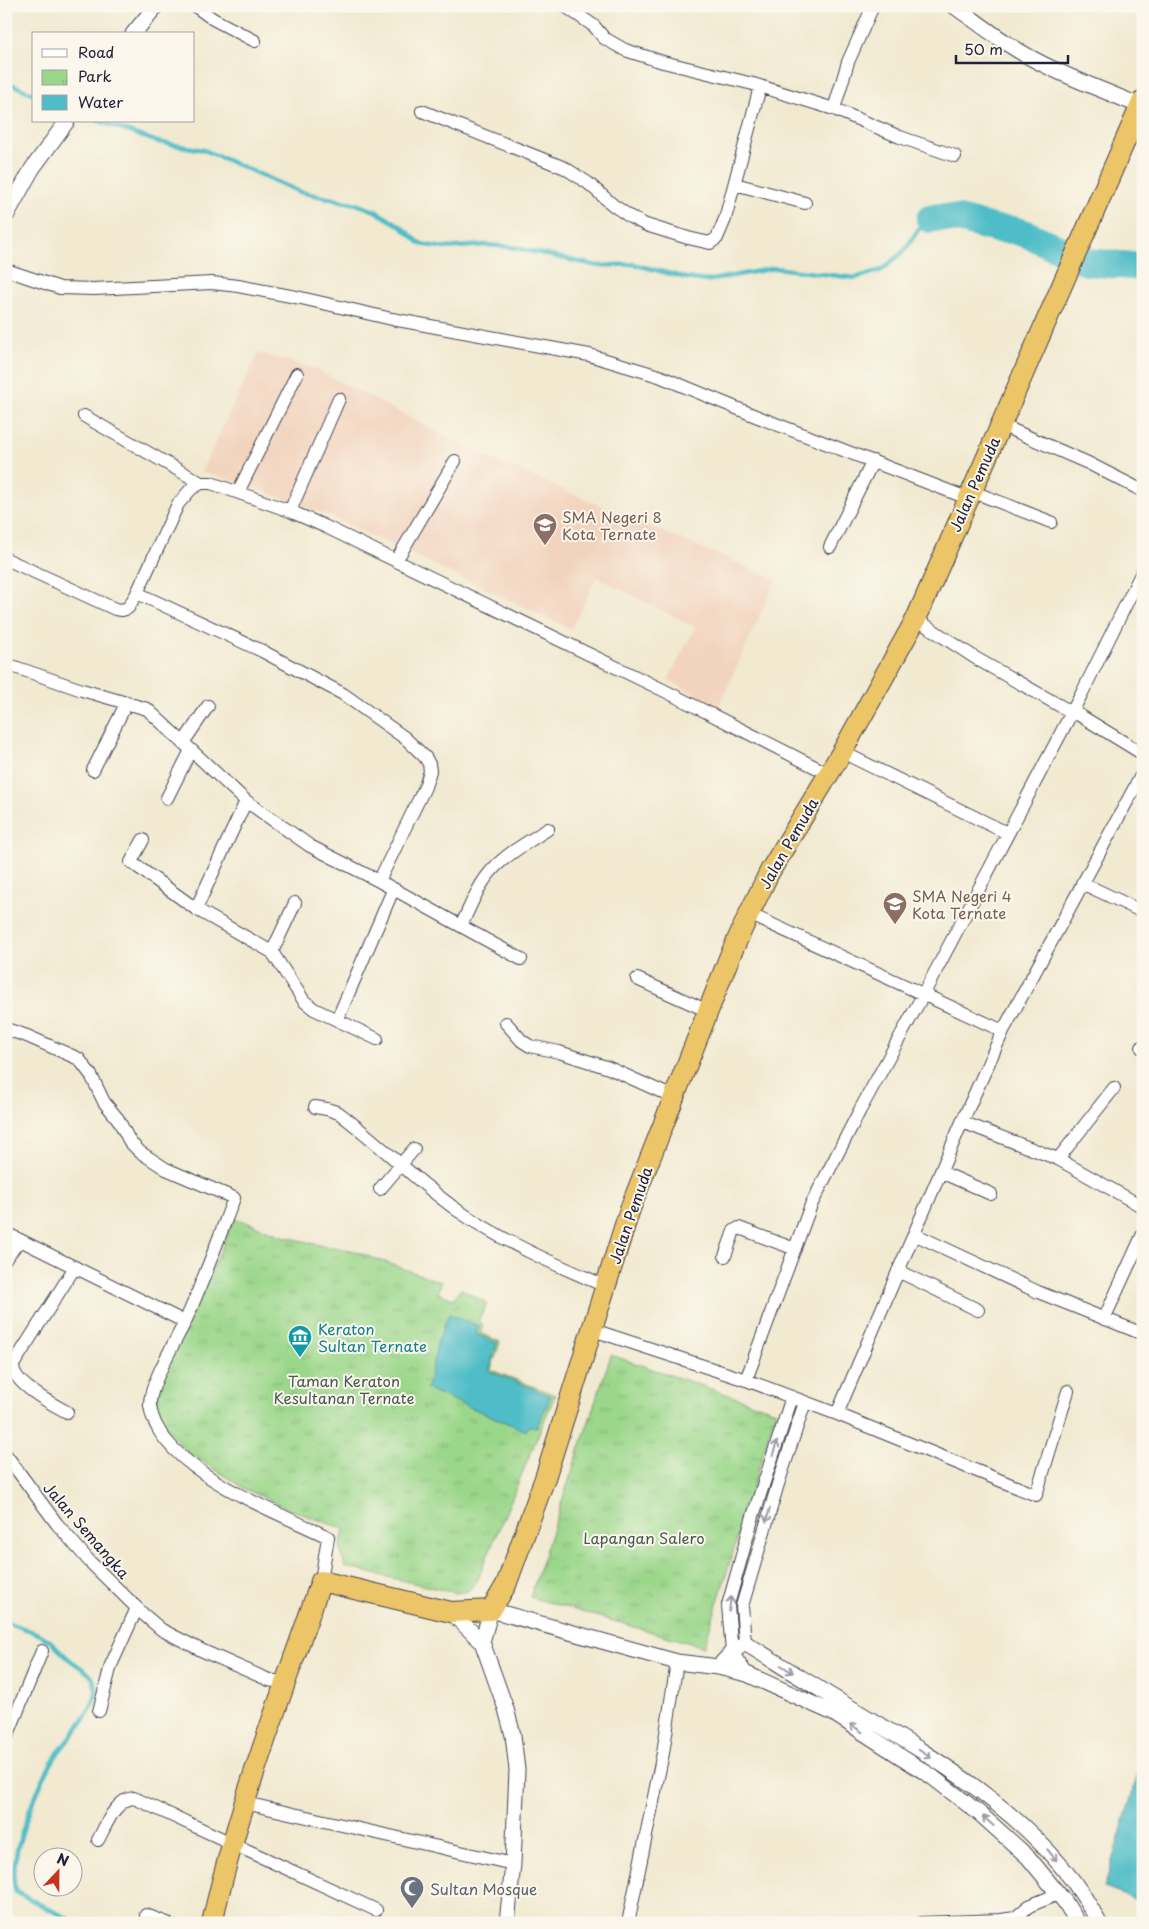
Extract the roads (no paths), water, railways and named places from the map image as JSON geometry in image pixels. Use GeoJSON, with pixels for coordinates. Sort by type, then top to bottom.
{"type":"FeatureCollection","features":[{"type":"Feature","properties":{"kind":"highway","name":"Jalan Pemuda"},"geometry":{"type":"LineString","coordinates":[[492,1610],[506,1585],[545,1478],[630,1209],[708,1011],[749,914],[770,871],[842,752],[916,619],[1060,285],[1141,110]]}},
{"type":"Feature","properties":{"kind":"highway"},"geometry":{"type":"LineString","coordinates":[[212,1923],[233,1843],[285,1683],[321,1581],[451,1612],[492,1610]]}},
{"type":"Feature","properties":{"kind":"street"},"geometry":{"type":"LineString","coordinates":[[135,32],[156,6]]}},
{"type":"Feature","properties":{"kind":"street"},"geometry":{"type":"LineString","coordinates":[[195,6],[213,19],[255,41]]}},
{"type":"Feature","properties":{"kind":"street"},"geometry":{"type":"LineString","coordinates":[[565,6],[594,26],[604,38],[625,50],[834,109],[900,137],[955,156]]}},
{"type":"Feature","properties":{"kind":"street"},"geometry":{"type":"LineString","coordinates":[[834,109],[848,62],[873,6]]}},
{"type":"Feature","properties":{"kind":"street"},"geometry":{"type":"LineString","coordinates":[[954,6],[1011,46],[1074,79],[1141,110]]}},
{"type":"Feature","properties":{"kind":"street"},"geometry":{"type":"LineString","coordinates":[[422,111],[565,168],[576,174],[613,205],[632,218],[662,230],[710,243],[717,238],[725,220],[760,87]]}},
{"type":"Feature","properties":{"kind":"street"},"geometry":{"type":"LineString","coordinates":[[6,216],[32,169],[66,122]]}},
{"type":"Feature","properties":{"kind":"street"},"geometry":{"type":"LineString","coordinates":[[735,184],[805,203]]}},
{"type":"Feature","properties":{"kind":"street"},"geometry":{"type":"LineString","coordinates":[[6,270],[60,288],[94,289],[212,283],[238,286],[401,320],[589,355],[659,376],[758,418],[873,461],[1051,522]]}},
{"type":"Feature","properties":{"kind":"street"},"geometry":{"type":"LineString","coordinates":[[238,492],[297,374]]}},
{"type":"Feature","properties":{"kind":"street"},"geometry":{"type":"LineString","coordinates":[[290,511],[339,399]]}},
{"type":"Feature","properties":{"kind":"street"},"geometry":{"type":"LineString","coordinates":[[84,416],[201,483],[211,483],[290,511],[673,695],[829,774]]}},
{"type":"Feature","properties":{"kind":"street"},"geometry":{"type":"LineString","coordinates":[[1001,425],[1088,463],[1143,491]]}},
{"type":"Feature","properties":{"kind":"street"},"geometry":{"type":"LineString","coordinates":[[396,561],[455,461]]}},
{"type":"Feature","properties":{"kind":"street"},"geometry":{"type":"LineString","coordinates":[[830,547],[873,461]]}},
{"type":"Feature","properties":{"kind":"street"},"geometry":{"type":"LineString","coordinates":[[6,559],[115,610],[128,608],[137,593],[178,504],[184,495],[201,483]]}},
{"type":"Feature","properties":{"kind":"street"},"geometry":{"type":"LineString","coordinates":[[746,1380],[812,1205],[1143,570]]}},
{"type":"Feature","properties":{"kind":"street"},"geometry":{"type":"LineString","coordinates":[[137,593],[262,651],[343,694],[404,738],[425,757],[430,771],[425,787],[379,881]]}},
{"type":"Feature","properties":{"kind":"street"},"geometry":{"type":"LineString","coordinates":[[916,619],[977,659],[1071,711],[1143,754]]}},
{"type":"Feature","properties":{"kind":"street"},"geometry":{"type":"LineString","coordinates":[[6,664],[82,690],[147,709],[246,801],[310,846],[379,881],[521,959]]}},
{"type":"Feature","properties":{"kind":"street"},"geometry":{"type":"LineString","coordinates":[[93,770],[127,702]]}},
{"type":"Feature","properties":{"kind":"street"},"geometry":{"type":"LineString","coordinates":[[167,798],[187,746],[208,706]]}},
{"type":"Feature","properties":{"kind":"street"},"geometry":{"type":"LineString","coordinates":[[842,752],[1007,834]]}},
{"type":"Feature","properties":{"kind":"street"},"geometry":{"type":"LineString","coordinates":[[837,1414],[1003,1031],[1143,772]]}},
{"type":"Feature","properties":{"kind":"street"},"geometry":{"type":"LineString","coordinates":[[196,909],[246,801]]}},
{"type":"Feature","properties":{"kind":"street"},"geometry":{"type":"LineString","coordinates":[[460,926],[492,869],[548,829]]}},
{"type":"Feature","properties":{"kind":"street"},"geometry":{"type":"LineString","coordinates":[[143,840],[131,862],[196,909],[272,952],[304,1001],[314,1009],[377,1039]]}},
{"type":"Feature","properties":{"kind":"street"},"geometry":{"type":"LineString","coordinates":[[1082,883],[1143,912]]}},
{"type":"Feature","properties":{"kind":"street"},"geometry":{"type":"LineString","coordinates":[[337,1020],[393,890]]}},
{"type":"Feature","properties":{"kind":"street"},"geometry":{"type":"LineString","coordinates":[[272,952],[295,903]]}},
{"type":"Feature","properties":{"kind":"street"},"geometry":{"type":"LineString","coordinates":[[749,914],[1003,1031]]}},
{"type":"Feature","properties":{"kind":"street"},"geometry":{"type":"LineString","coordinates":[[637,979],[708,1011]]}},
{"type":"Feature","properties":{"kind":"street"},"geometry":{"type":"LineString","coordinates":[[506,1023],[522,1041],[530,1046],[559,1052],[600,1065],[674,1097]]}},
{"type":"Feature","properties":{"kind":"street"},"geometry":{"type":"LineString","coordinates":[[6,1029],[27,1036],[79,1059],[91,1075],[104,1102],[118,1119],[130,1142],[140,1152],[166,1169],[234,1198],[185,1322],[154,1388],[150,1403],[156,1424],[167,1440],[183,1456],[219,1483],[252,1502],[328,1537],[321,1581]]}},
{"type":"Feature","properties":{"kind":"street"},"geometry":{"type":"LineString","coordinates":[[1058,1159],[1114,1088]]}},
{"type":"Feature","properties":{"kind":"street"},"geometry":{"type":"LineString","coordinates":[[315,1107],[340,1113],[456,1209],[490,1231],[534,1256],[606,1286]]}},
{"type":"Feature","properties":{"kind":"street"},"geometry":{"type":"LineString","coordinates":[[962,1122],[1058,1159],[1143,1207]]}},
{"type":"Feature","properties":{"kind":"street"},"geometry":{"type":"LineString","coordinates":[[380,1188],[414,1149]]}},
{"type":"Feature","properties":{"kind":"street"},"geometry":{"type":"LineString","coordinates":[[941,1172],[991,1194]]}},
{"type":"Feature","properties":{"kind":"street"},"geometry":{"type":"LineString","coordinates":[[725,1256],[734,1231],[739,1228],[795,1249]]}},
{"type":"Feature","properties":{"kind":"street"},"geometry":{"type":"LineString","coordinates":[[6,1233],[185,1322]]}},
{"type":"Feature","properties":{"kind":"street"},"geometry":{"type":"LineString","coordinates":[[914,1234],[1038,1292],[1143,1334]]}},
{"type":"Feature","properties":{"kind":"street"},"geometry":{"type":"LineString","coordinates":[[1104,1319],[1143,1234]]}},
{"type":"Feature","properties":{"kind":"street"},"geometry":{"type":"LineString","coordinates":[[6,1258],[20,1240]]}},
{"type":"Feature","properties":{"kind":"street"},"geometry":{"type":"LineString","coordinates":[[67,1412],[30,1389],[14,1372],[12,1364],[75,1267]]}},
{"type":"Feature","properties":{"kind":"street"},"geometry":{"type":"LineString","coordinates":[[898,1271],[978,1310]]}},
{"type":"Feature","properties":{"kind":"street"},"geometry":{"type":"LineString","coordinates":[[593,1330],[792,1397],[1036,1495],[1068,1391]]}},
{"type":"Feature","properties":{"kind":"street"},"geometry":{"type":"LineString","coordinates":[[747,1674],[732,1652],[728,1605],[753,1516],[792,1397]]}},
{"type":"Feature","properties":{"kind":"street"},"geometry":{"type":"LineString","coordinates":[[745,1643],[742,1606],[778,1484],[805,1402]]}},
{"type":"Feature","properties":{"kind":"street","name":"Jalan Semangka"},"geometry":{"type":"LineString","coordinates":[[6,1456],[52,1518],[90,1562],[136,1608],[162,1630],[203,1651],[269,1680],[285,1683]]}},
{"type":"Feature","properties":{"kind":"street"},"geometry":{"type":"LineString","coordinates":[[99,1711],[110,1665],[136,1608]]}},
{"type":"Feature","properties":{"kind":"street"},"geometry":{"type":"LineString","coordinates":[[482,1642],[492,1610],[677,1662],[718,1667],[747,1674],[833,1713],[931,1776],[979,1812],[1028,1856],[1062,1898],[1078,1923]]}},
{"type":"Feature","properties":{"kind":"street"},"geometry":{"type":"LineString","coordinates":[[451,1612],[482,1642],[506,1709],[514,1744],[517,1770],[513,1864],[507,1923]]}},
{"type":"Feature","properties":{"kind":"street"},"geometry":{"type":"LineString","coordinates":[[718,1667],[732,1652],[745,1643]]}},
{"type":"Feature","properties":{"kind":"street"},"geometry":{"type":"LineString","coordinates":[[745,1643],[880,1725],[984,1794],[1048,1850],[1080,1890],[1099,1923]]}},
{"type":"Feature","properties":{"kind":"street"},"geometry":{"type":"LineString","coordinates":[[6,1739],[42,1651]]}},
{"type":"Feature","properties":{"kind":"street"},"geometry":{"type":"LineString","coordinates":[[628,1923],[663,1753],[677,1662]]}},
{"type":"Feature","properties":{"kind":"street"},"geometry":{"type":"LineString","coordinates":[[98,1840],[117,1807],[130,1798],[134,1798],[376,1910]]}},
{"type":"Feature","properties":{"kind":"street"},"geometry":{"type":"LineString","coordinates":[[246,1803],[513,1864]]}},
{"type":"Feature","properties":{"kind":"street"},"geometry":{"type":"LineString","coordinates":[[922,1923],[1015,1918],[1029,1906],[1062,1898],[1080,1890]]}},
{"type":"Feature","properties":{"kind":"street"},"geometry":{"type":"LineString","coordinates":[[146,1915],[167,1923]]}},
{"type":"Feature","properties":{"kind":"water"},"geometry":{"type":"Polygon","coordinates":[[[449,1314],[479,1326],[476,1334],[497,1343],[489,1371],[551,1396],[537,1427],[529,1426],[526,1431],[427,1389],[438,1341],[449,1314]]]}},
{"type":"Feature","properties":{"kind":"water"},"geometry":{"type":"Polygon","coordinates":[[[1143,1757],[1143,1902],[1104,1888],[1143,1757]]]}},
{"type":"Feature","properties":{"kind":"waterway"},"geometry":{"type":"LineString","coordinates":[[6,82],[32,93]]}},
{"type":"Feature","properties":{"kind":"waterway"},"geometry":{"type":"LineString","coordinates":[[101,122],[158,142],[204,150],[300,192],[356,204],[375,211],[399,225],[421,244],[444,248],[486,245],[511,247],[598,266],[633,264],[686,278],[706,281],[775,268],[855,278],[882,270],[905,250],[918,230],[930,219]]}},
{"type":"Feature","properties":{"kind":"waterway"},"geometry":{"type":"LineString","coordinates":[[930,219],[939,217],[959,219],[996,229],[1013,230],[1027,234],[1087,262],[1143,267]]}},
{"type":"Feature","properties":{"kind":"waterway"},"geometry":{"type":"LineString","coordinates":[[6,1622],[33,1632],[49,1641],[90,1674],[96,1688],[88,1713],[58,1753],[33,1801],[19,1841],[15,1861],[14,1878],[16,1892],[69,1919],[70,1923]]}},
{"type":"Feature","properties":{"kind":"place","name":"SMA Negeri 8 Kota Ternate"},"geometry":{"type":"Point","coordinates":[545,546]}},
{"type":"Feature","properties":{"kind":"place","name":"SMA Negeri 4 Kota Ternate"},"geometry":{"type":"Point","coordinates":[895,925]}},
{"type":"Feature","properties":{"kind":"place","name":"Keraton Sultan Ternate"},"geometry":{"type":"Point","coordinates":[300,1358]}},
{"type":"Feature","properties":{"kind":"place","name":"Sultan Mosque"},"geometry":{"type":"Point","coordinates":[412,1909]}},
{"type":"Feature","properties":{"kind":"park label","name":"Taman Keraton Kesultanan Ternate"},"geometry":{"type":"Point","coordinates":[344,1388]}},
{"type":"Feature","properties":{"kind":"park label","name":"Lapangan Salero"},"geometry":{"type":"Point","coordinates":[644,1537]}}]}
